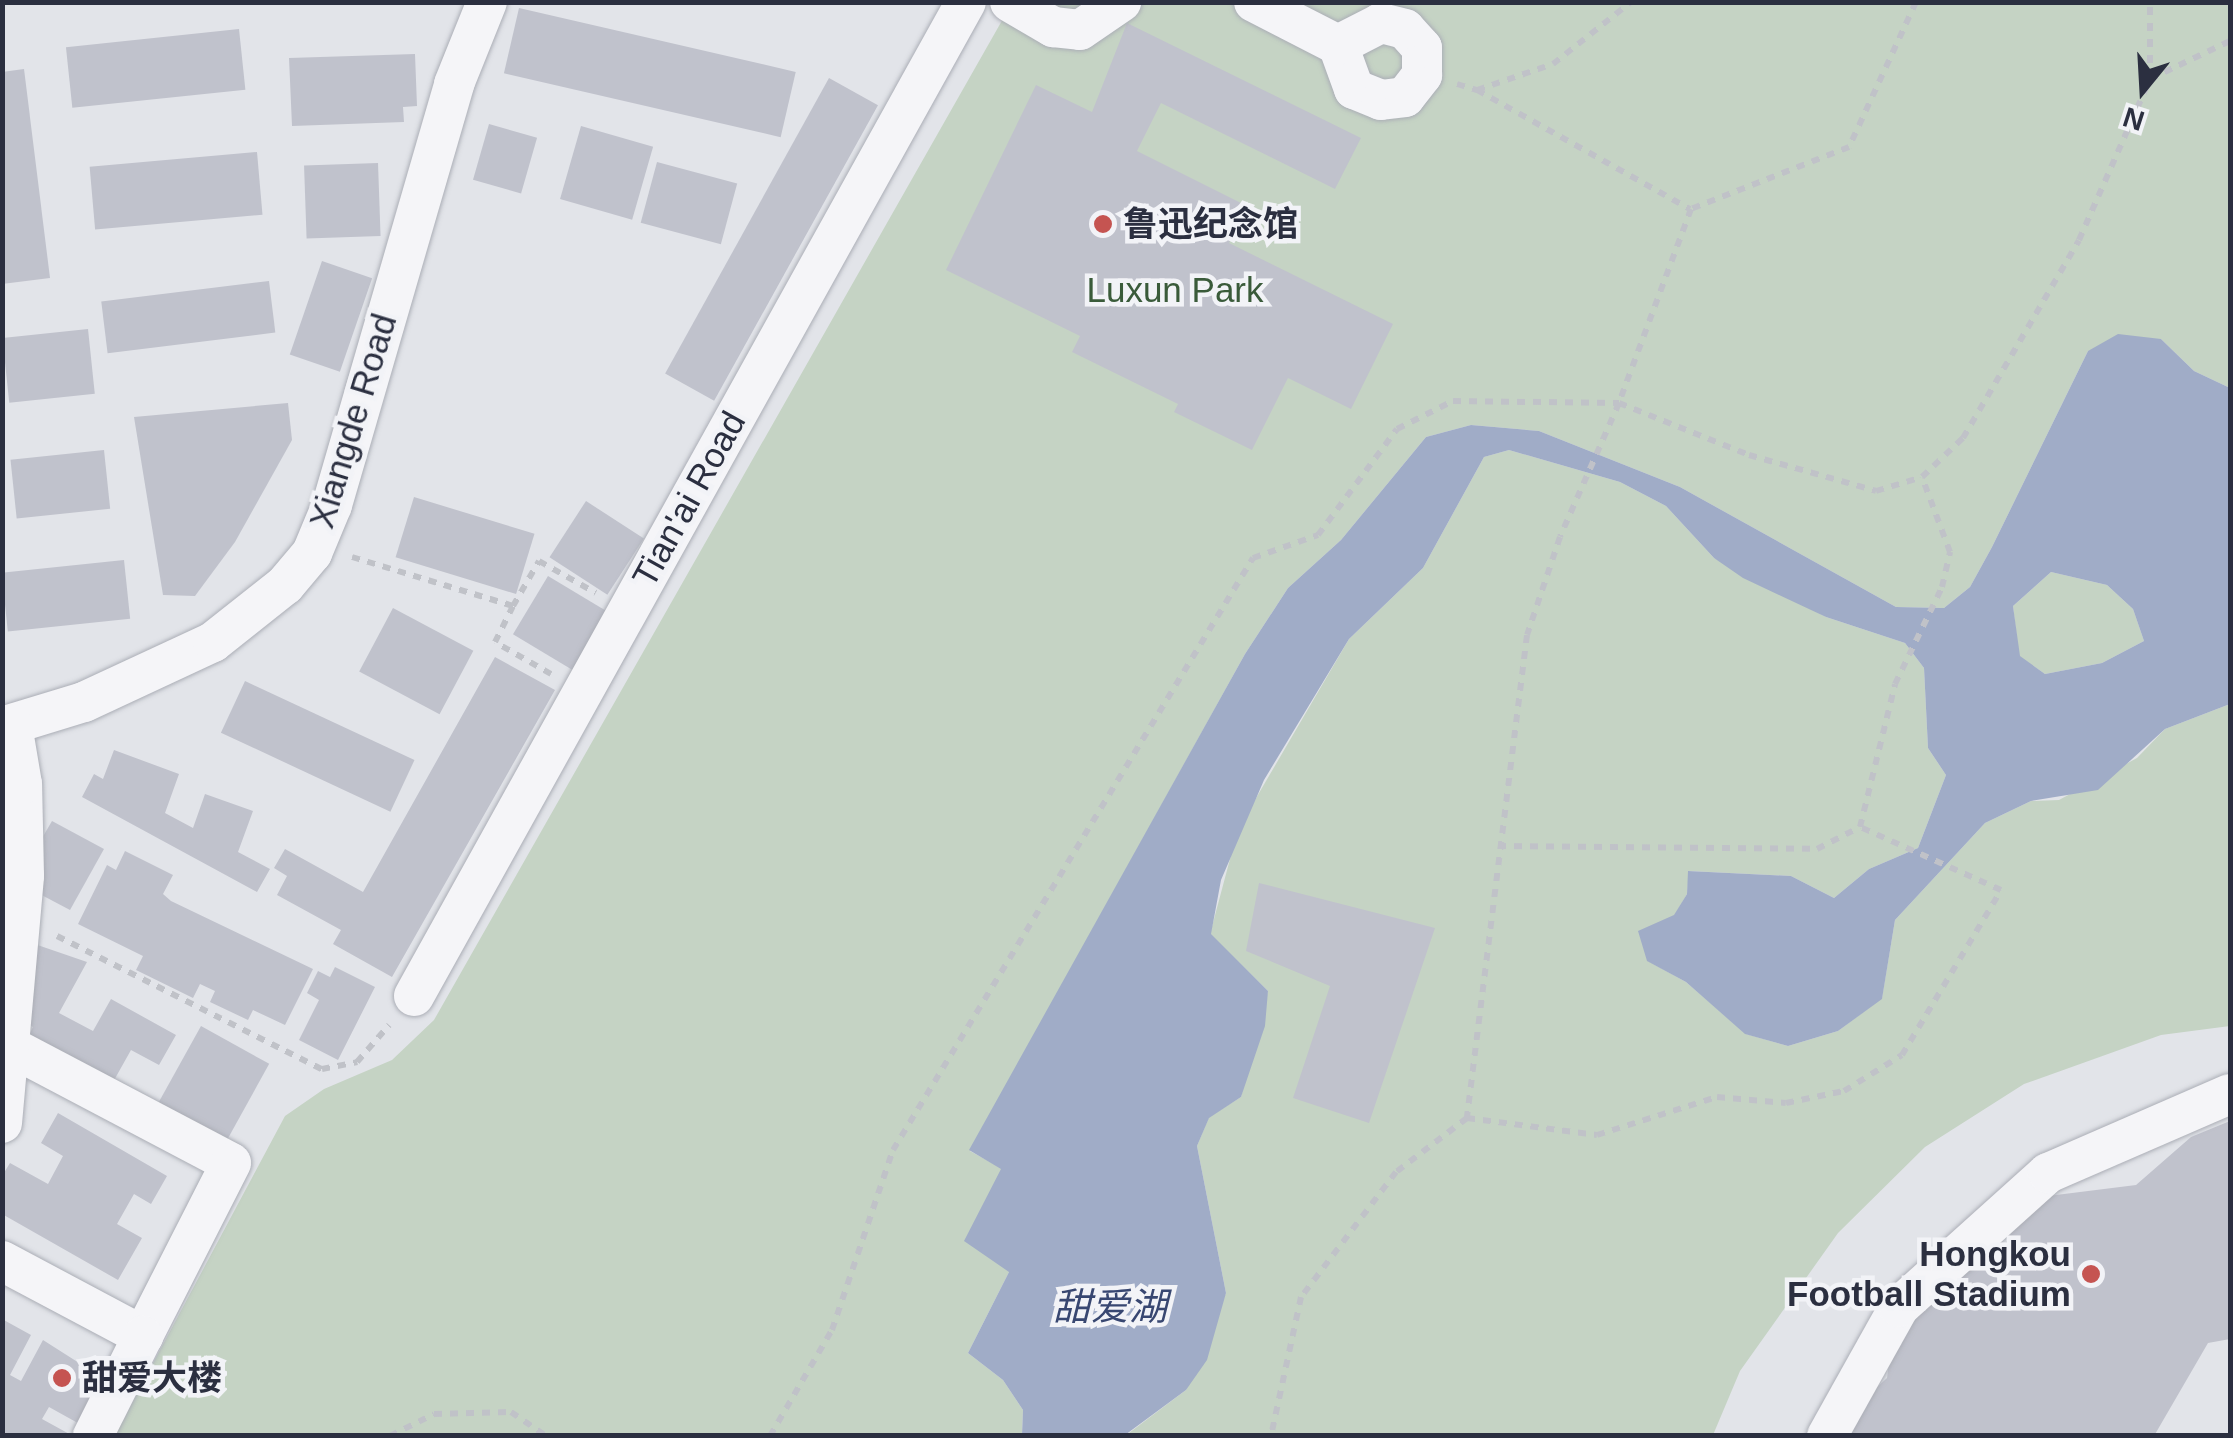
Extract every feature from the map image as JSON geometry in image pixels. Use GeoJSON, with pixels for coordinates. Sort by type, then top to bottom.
{"type":"FeatureCollection","features":[{"type":"Feature","properties":{"kind":"street","name":"Xiangde Road"},"geometry":{"type":"LineString","coordinates":[[7,726],[134,682],[213,642],[285,585],[312,554],[332,505],[449,101],[486,2]]}},
{"type":"Feature","properties":{"kind":"street","name":"Tian'ai Road"},"geometry":{"type":"LineString","coordinates":[[414,996],[966,2]]}},
{"type":"Feature","properties":{"kind":"street"},"geometry":{"type":"LineString","coordinates":[[1010,2],[1053,27],[1080,30],[1121,2]]}},
{"type":"Feature","properties":{"kind":"street"},"geometry":{"type":"LineString","coordinates":[[1254,2],[1338,44],[1354,89],[1382,100],[1405,97],[1422,75],[1422,48],[1404,28],[1381,23],[1338,44]]}},
{"type":"Feature","properties":{"kind":"street"},"geometry":{"type":"LineString","coordinates":[[2,1122],[14,1048],[22,784],[7,726]]}},
{"type":"Feature","properties":{"kind":"street"},"geometry":{"type":"LineString","coordinates":[[14,1048],[231,1164],[93,1436]]}},
{"type":"Feature","properties":{"kind":"street"},"geometry":{"type":"LineString","coordinates":[[1826,1436],[1899,1307],[2048,1173],[2230,1094]]}},
{"type":"Feature","properties":{"kind":"street"},"geometry":{"type":"LineString","coordinates":[[2,1261],[143,1336]]}},
{"type":"Feature","properties":{"kind":"path"},"geometry":{"type":"LineString","coordinates":[[1478,90],[1553,64],[1631,2]]}},
{"type":"Feature","properties":{"kind":"path"},"geometry":{"type":"LineString","coordinates":[[1467,1118],[1527,635],[1690,209],[1849,147],[1916,2]]}},
{"type":"Feature","properties":{"kind":"path"},"geometry":{"type":"LineString","coordinates":[[770,1436],[832,1330],[893,1150],[1253,558],[1318,535],[1397,429],[1453,401],[1619,402],[1749,454],[1876,491],[1922,477],[1963,438],[2079,240],[2150,79],[2150,2]]}},
{"type":"Feature","properties":{"kind":"path"},"geometry":{"type":"LineString","coordinates":[[2150,79],[2230,41]]}},
{"type":"Feature","properties":{"kind":"path"},"geometry":{"type":"LineString","coordinates":[[1422,75],[1478,90],[1690,209]]}},
{"type":"Feature","properties":{"kind":"path"},"geometry":{"type":"LineString","coordinates":[[1498,846],[1817,849],[1860,827],[1895,684],[1942,587],[1950,552],[1922,477]]}},
{"type":"Feature","properties":{"kind":"path"},"geometry":{"type":"LineString","coordinates":[[344,555],[513,606]]}},
{"type":"Feature","properties":{"kind":"path"},"geometry":{"type":"LineString","coordinates":[[583,692],[495,642],[513,606],[539,561],[627,611]]}},
{"type":"Feature","properties":{"kind":"path"},"geometry":{"type":"LineString","coordinates":[[1271,1436],[1301,1297],[1396,1172],[1467,1118],[1597,1135],[1717,1097],[1786,1104],[1844,1091],[1902,1054],[2001,890],[1860,827]]}},
{"type":"Feature","properties":{"kind":"path"},"geometry":{"type":"LineString","coordinates":[[20,917],[322,1069],[357,1062],[414,996]]}},
{"type":"Feature","properties":{"kind":"path"},"geometry":{"type":"LineString","coordinates":[[390,1436],[434,1414],[510,1412],[546,1436]]}},
{"type":"Feature","properties":{"kind":"green space","name":"Luxun Park"},"geometry":{"type":"Polygon","coordinates":[[[1012,3],[2230,3],[2230,388],[2194,371],[2161,339],[2088,351],[1970,587],[1944,608],[1896,607],[1680,487],[1539,431],[1471,425],[1426,437],[1341,540],[1288,588],[1245,654],[970,1151],[1001,1168],[1009,1272],[968,1353],[1003,1380],[1023,1410],[1022,1435],[114,1436],[285,1116],[324,1089],[392,1060],[434,1020],[1012,3]]]}},
{"type":"Feature","properties":{"kind":"green space"},"geometry":{"type":"Polygon","coordinates":[[[1509,450],[1620,482],[1666,506],[1714,558],[1826,617],[1905,643],[1924,668],[1928,748],[1946,775],[1918,848],[1869,869],[1834,898],[1791,876],[1689,871],[1687,894],[1648,961],[1686,982],[1746,1034],[1788,1046],[1838,1031],[1882,998],[1895,920],[1985,823],[2031,801],[2059,800],[2137,758],[2165,729],[2230,704],[2230,1026],[2161,1035],[2024,1084],[1925,1147],[1838,1233],[1740,1371],[1713,1435],[1125,1436],[1186,1390],[1226,1293],[1197,1146],[1209,1117],[1241,1097],[1268,991],[1210,934],[1238,829],[1349,639],[1423,568],[1484,457],[1509,450]]]}},
{"type":"Feature","properties":{"kind":"green space"},"geometry":{"type":"Polygon","coordinates":[[[2051,572],[2107,585],[2133,609],[2144,641],[2102,663],[2045,674],[2019,656],[2013,606],[2051,572]]]}},
{"type":"Feature","properties":{"kind":"water","name":"甜爱湖"},"geometry":{"type":"Polygon","coordinates":[[[2118,334],[2161,339],[2194,371],[2230,388],[2230,704],[2165,729],[2098,790],[2031,801],[1985,823],[1895,920],[1882,999],[1838,1031],[1788,1046],[1745,1034],[1686,982],[1647,961],[1638,931],[1674,915],[1687,894],[1688,871],[1791,876],[1834,898],[1869,869],[1918,848],[1946,775],[1928,748],[1924,668],[1905,643],[1826,617],[1743,578],[1714,558],[1666,506],[1620,482],[1509,450],[1484,457],[1423,568],[1349,639],[1264,780],[1221,880],[1211,934],[1268,991],[1265,1026],[1241,1097],[1209,1118],[1197,1146],[1226,1293],[1207,1360],[1186,1390],[1125,1435],[1022,1435],[1023,1410],[1003,1380],[968,1353],[1009,1272],[964,1241],[1001,1169],[969,1150],[1245,654],[1288,588],[1341,540],[1426,437],[1471,425],[1539,431],[1680,487],[1896,607],[1944,608],[1970,587],[2088,351],[2118,334]],[[2051,572],[2013,606],[2020,656],[2045,674],[2102,663],[2144,641],[2133,609],[2107,585],[2051,572]]]}},
{"type":"Feature","properties":{"kind":"building"},"geometry":{"type":"Polygon","coordinates":[[[519,8],[796,72],[781,137],[504,73],[519,8]]]}},
{"type":"Feature","properties":{"kind":"building","name":"鲁迅纪念馆"},"geometry":{"type":"Polygon","coordinates":[[[1127,23],[1361,138],[1335,189],[1161,103],[1137,151],[1247,206],[1229,243],[1393,324],[1351,409],[1288,378],[1252,450],[1174,412],[1178,404],[1072,352],[1080,336],[946,270],[1036,85],[1092,112],[1127,23]]]}},
{"type":"Feature","properties":{"kind":"building"},"geometry":{"type":"Polygon","coordinates":[[[239,29],[245,90],[72,108],[66,47],[239,29]]]}},
{"type":"Feature","properties":{"kind":"building"},"geometry":{"type":"Polygon","coordinates":[[[415,54],[417,106],[403,107],[404,122],[292,126],[289,58],[415,54]]]}},
{"type":"Feature","properties":{"kind":"building"},"geometry":{"type":"Polygon","coordinates":[[[24,69],[50,278],[2,284],[2,72],[24,69]]]}},
{"type":"Feature","properties":{"kind":"building"},"geometry":{"type":"Polygon","coordinates":[[[829,78],[878,105],[714,401],[665,374],[829,78]]]}},
{"type":"Feature","properties":{"kind":"building"},"geometry":{"type":"Polygon","coordinates":[[[489,124],[537,138],[521,194],[473,180],[489,124]]]}},
{"type":"Feature","properties":{"kind":"building"},"geometry":{"type":"Polygon","coordinates":[[[581,126],[653,147],[632,220],[560,199],[581,126]]]}},
{"type":"Feature","properties":{"kind":"building"},"geometry":{"type":"Polygon","coordinates":[[[257,152],[262,215],[95,229],[90,167],[257,152]]]}},
{"type":"Feature","properties":{"kind":"building"},"geometry":{"type":"Polygon","coordinates":[[[657,162],[737,183],[721,244],[641,223],[657,162]]]}},
{"type":"Feature","properties":{"kind":"building"},"geometry":{"type":"Polygon","coordinates":[[[378,163],[381,236],[307,239],[304,166],[378,163]]]}},
{"type":"Feature","properties":{"kind":"building"},"geometry":{"type":"Polygon","coordinates":[[[322,261],[372,278],[340,372],[290,355],[322,261]]]}},
{"type":"Feature","properties":{"kind":"building"},"geometry":{"type":"Polygon","coordinates":[[[269,281],[275,333],[108,353],[101,302],[269,281]]]}},
{"type":"Feature","properties":{"kind":"building"},"geometry":{"type":"Polygon","coordinates":[[[88,329],[95,394],[9,403],[2,338],[88,329]]]}},
{"type":"Feature","properties":{"kind":"building"},"geometry":{"type":"Polygon","coordinates":[[[288,403],[292,440],[235,542],[195,596],[163,595],[134,417],[288,403]]]}},
{"type":"Feature","properties":{"kind":"building"},"geometry":{"type":"Polygon","coordinates":[[[104,450],[110,509],[17,519],[11,460],[104,450]]]}},
{"type":"Feature","properties":{"kind":"building"},"geometry":{"type":"Polygon","coordinates":[[[414,497],[534,534],[516,594],[396,557],[414,497]]]}},
{"type":"Feature","properties":{"kind":"building"},"geometry":{"type":"Polygon","coordinates":[[[586,501],[644,539],[607,595],[550,557],[586,501]]]}},
{"type":"Feature","properties":{"kind":"building"},"geometry":{"type":"Polygon","coordinates":[[[124,560],[130,619],[8,632],[2,573],[124,560]]]}},
{"type":"Feature","properties":{"kind":"building"},"geometry":{"type":"Polygon","coordinates":[[[548,576],[607,612],[572,670],[513,634],[548,576]]]}},
{"type":"Feature","properties":{"kind":"building"},"geometry":{"type":"Polygon","coordinates":[[[393,608],[473,651],[440,714],[359,672],[393,608]]]}},
{"type":"Feature","properties":{"kind":"building"},"geometry":{"type":"Polygon","coordinates":[[[495,657],[555,690],[392,977],[333,944],[341,930],[277,895],[287,876],[274,868],[285,849],[363,892],[495,657]]]}},
{"type":"Feature","properties":{"kind":"building"},"geometry":{"type":"Polygon","coordinates":[[[245,681],[414,760],[390,812],[221,733],[245,681]]]}},
{"type":"Feature","properties":{"kind":"building"},"geometry":{"type":"Polygon","coordinates":[[[114,750],[179,774],[165,813],[193,828],[205,794],[253,811],[238,852],[270,869],[257,892],[82,797],[94,774],[103,779],[114,750]]]}},
{"type":"Feature","properties":{"kind":"building"},"geometry":{"type":"Polygon","coordinates":[[[52,821],[104,849],[70,910],[34,891],[27,864],[52,821]]]}},
{"type":"Feature","properties":{"kind":"building"},"geometry":{"type":"Polygon","coordinates":[[[125,851],[173,875],[163,894],[171,901],[313,969],[285,1025],[253,1010],[248,1020],[210,1002],[215,991],[200,984],[193,998],[136,970],[143,956],[78,924],[107,865],[116,870],[125,851]]]}},
{"type":"Feature","properties":{"kind":"building"},"geometry":{"type":"Polygon","coordinates":[[[1259,883],[1435,928],[1369,1123],[1293,1098],[1330,986],[1246,951],[1259,883]]]}},
{"type":"Feature","properties":{"kind":"building"},"geometry":{"type":"Polygon","coordinates":[[[23,940],[87,962],[59,1013],[93,1031],[111,999],[176,1035],[159,1065],[131,1050],[108,1091],[29,1035],[33,1027],[15,1017],[23,940]]]}},
{"type":"Feature","properties":{"kind":"building"},"geometry":{"type":"Polygon","coordinates":[[[335,967],[375,987],[338,1060],[299,1040],[319,1000],[307,993],[318,971],[330,977],[335,967]]]}},
{"type":"Feature","properties":{"kind":"building"},"geometry":{"type":"Polygon","coordinates":[[[201,1026],[269,1064],[223,1147],[155,1109],[201,1026]]]}},
{"type":"Feature","properties":{"kind":"building"},"geometry":{"type":"Polygon","coordinates":[[[58,1113],[167,1176],[151,1204],[134,1194],[117,1224],[142,1238],[118,1280],[2,1214],[2,1176],[10,1163],[48,1184],[63,1156],[41,1143],[58,1113]]]}},
{"type":"Feature","properties":{"kind":"building","name":"Hongkou Football Stadium"},"geometry":{"type":"Polygon","coordinates":[[[2230,1121],[2230,1339],[2208,1343],[2154,1436],[1824,1436],[1887,1378],[1897,1303],[2005,1244],[2031,1198],[2136,1185],[2191,1137],[2230,1121]]]}},
{"type":"Feature","properties":{"kind":"building","name":"甜爱大楼"},"geometry":{"type":"Polygon","coordinates":[[[2,1319],[31,1335],[10,1375],[21,1381],[43,1340],[109,1382],[85,1427],[49,1407],[42,1419],[73,1436],[2,1436],[2,1319]]]}},
{"type":"Feature","properties":{"kind":"place","name":"鲁迅纪念馆"},"geometry":{"type":"Point","coordinates":[1103,224]}},
{"type":"Feature","properties":{"kind":"place","name":"Hongkou Football Stadium"},"geometry":{"type":"Point","coordinates":[2091,1274]}},
{"type":"Feature","properties":{"kind":"place","name":"甜爱大楼"},"geometry":{"type":"Point","coordinates":[62,1378]}}]}
